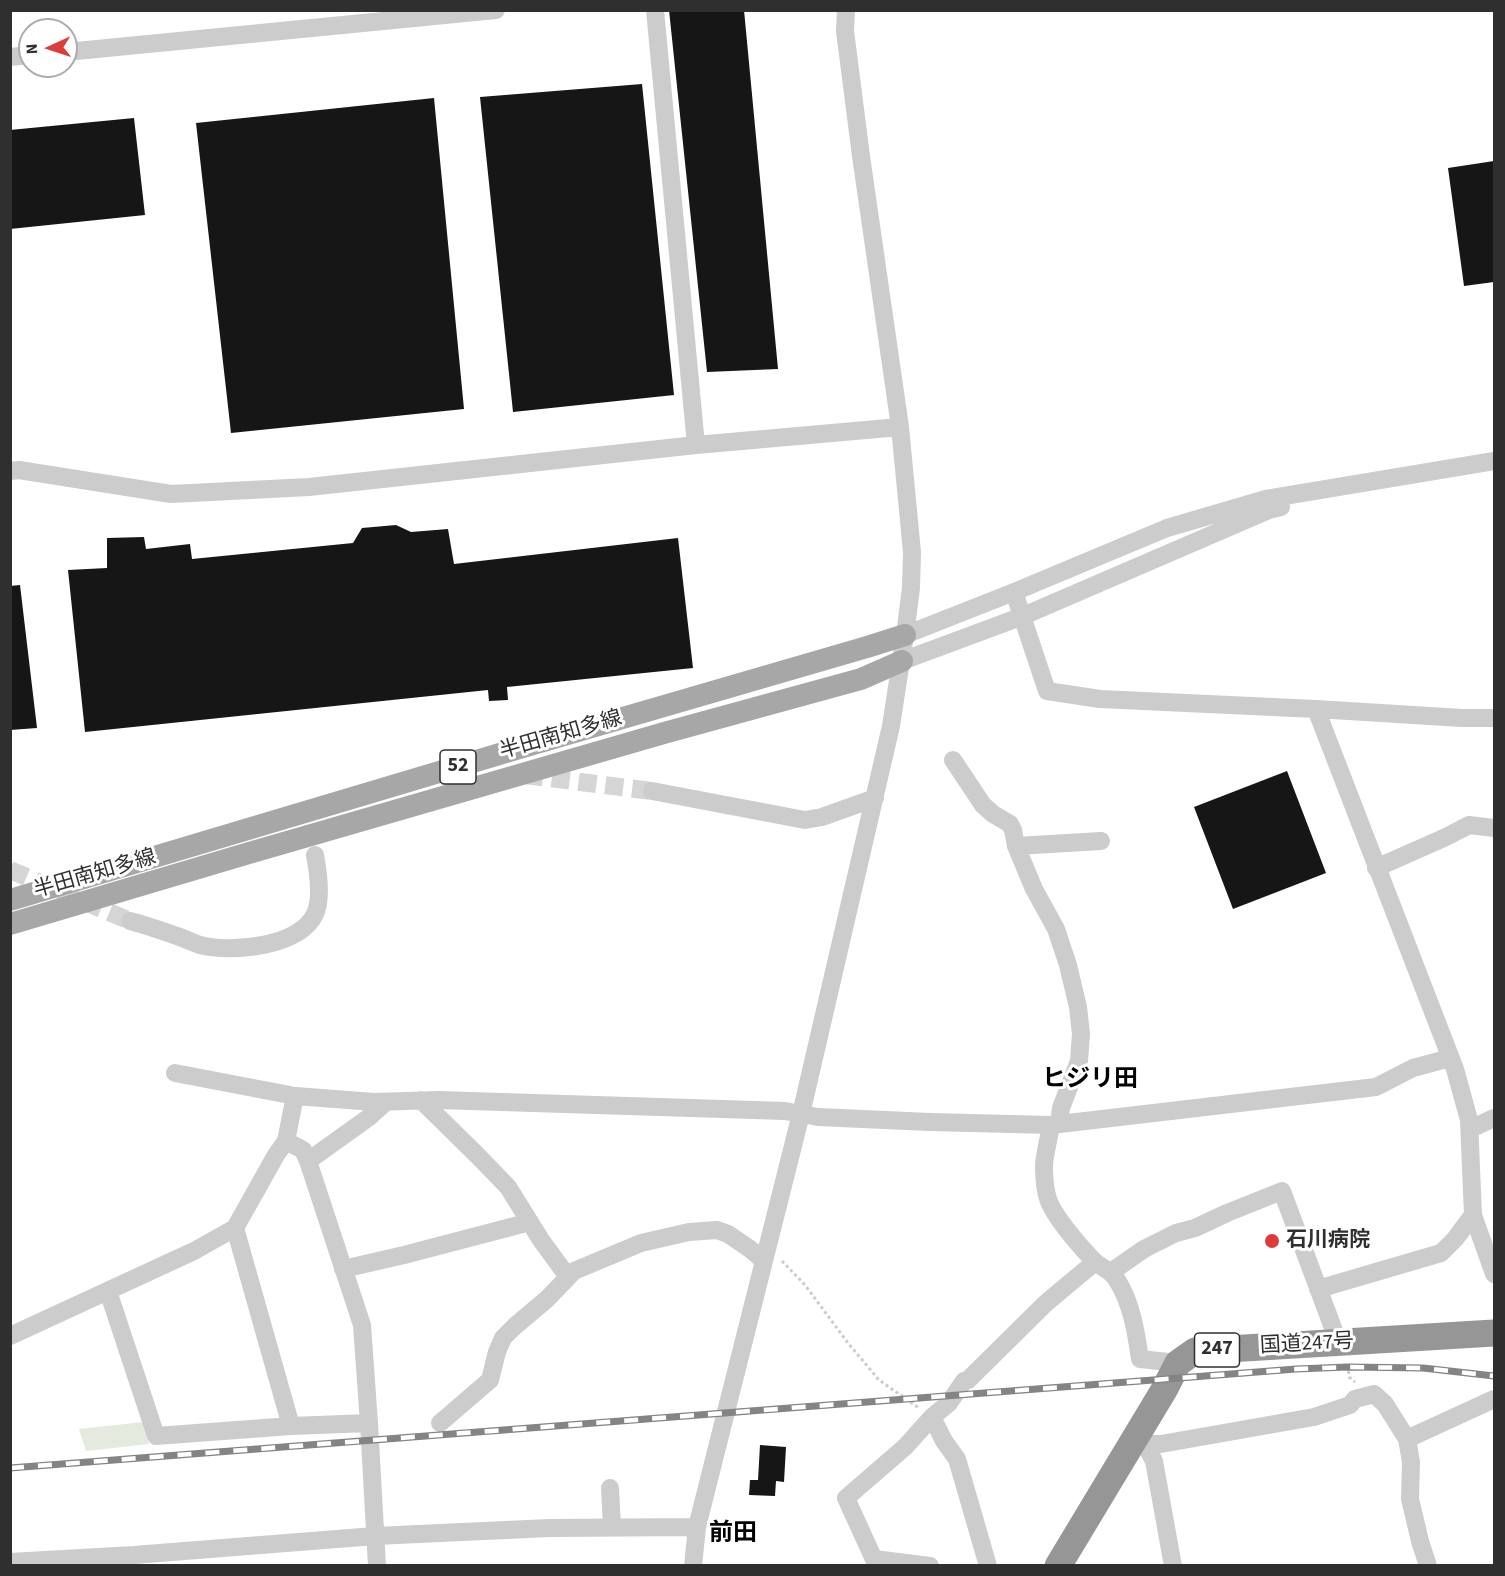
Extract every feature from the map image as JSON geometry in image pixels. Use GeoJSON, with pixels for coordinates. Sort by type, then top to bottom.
{"type":"FeatureCollection","features":[{"type":"Feature","properties":{"kind":"highway","name":"国道247号"},"geometry":{"type":"LineString","coordinates":[[1178,1363],[1195,1351],[1494,1334]]}},
{"type":"Feature","properties":{"kind":"highway","name":"247"},"geometry":{"type":"LineString","coordinates":[[1058,1566],[1140,1441],[1178,1363]]}},
{"type":"Feature","properties":{"kind":"main road","name":"半田南知多線"},"geometry":{"type":"LineString","coordinates":[[10,900],[905,635]]}},
{"type":"Feature","properties":{"kind":"main road","name":"半田南知多線"},"geometry":{"type":"LineString","coordinates":[[10,924],[641,739],[861,679],[902,662]]}},
{"type":"Feature","properties":{"kind":"street"},"geometry":{"type":"LineString","coordinates":[[78,51],[496,10]]}},
{"type":"Feature","properties":{"kind":"street"},"geometry":{"type":"LineString","coordinates":[[656,10],[696,445]]}},
{"type":"Feature","properties":{"kind":"street"},"geometry":{"type":"LineString","coordinates":[[693,1566],[697,1527],[773,1261],[801,1114],[891,726],[911,588],[912,552],[900,427],[859,144],[845,31],[846,10]]}},
{"type":"Feature","properties":{"kind":"street"},"geometry":{"type":"LineString","coordinates":[[10,471],[19,470],[171,494],[309,487],[696,445],[900,427]]}},
{"type":"Feature","properties":{"kind":"street"},"geometry":{"type":"LineString","coordinates":[[905,635],[1167,528],[1266,499],[1494,461]]}},
{"type":"Feature","properties":{"kind":"street"},"geometry":{"type":"LineString","coordinates":[[902,662],[1023,616],[1269,510],[1388,478]]}},
{"type":"Feature","properties":{"kind":"street"},"geometry":{"type":"LineString","coordinates":[[1014,592],[1047,691],[1100,699],[1494,718]]}},
{"type":"Feature","properties":{"kind":"street"},"geometry":{"type":"LineString","coordinates":[[1316,709],[1450,1059],[1469,1120],[1473,1215],[1494,1274]]}},
{"type":"Feature","properties":{"kind":"street"},"geometry":{"type":"LineString","coordinates":[[953,760],[983,805],[1010,824],[1016,846],[1034,889],[1056,929],[1078,1007],[1081,1034],[1079,1061],[1055,1124],[1044,1165],[1045,1186],[1050,1205],[1069,1232],[1118,1281],[1136,1329],[1140,1359],[1178,1363]]}},
{"type":"Feature","properties":{"kind":"street"},"geometry":{"type":"LineString","coordinates":[[652,791],[805,820],[822,817],[875,798]]}},
{"type":"Feature","properties":{"kind":"street"},"geometry":{"type":"LineString","coordinates":[[1376,868],[1469,825],[1494,828]]}},
{"type":"Feature","properties":{"kind":"street"},"geometry":{"type":"LineString","coordinates":[[1016,846],[1101,841]]}},
{"type":"Feature","properties":{"kind":"street"},"geometry":{"type":"LineString","coordinates":[[130,921],[201,945],[220,947],[270,943],[290,937],[305,927],[314,916],[319,904],[315,855]]}},
{"type":"Feature","properties":{"kind":"street"},"geometry":{"type":"LineString","coordinates":[[175,1073],[295,1096],[374,1102],[439,1100],[773,1111],[818,1116],[930,1122],[1055,1124],[1376,1087],[1413,1068],[1450,1059]]}},
{"type":"Feature","properties":{"kind":"street"},"geometry":{"type":"LineString","coordinates":[[10,1336],[194,1251],[235,1228],[286,1141],[295,1096]]}},
{"type":"Feature","properties":{"kind":"street"},"geometry":{"type":"LineString","coordinates":[[421,1101],[508,1187],[541,1240],[568,1277]]}},
{"type":"Feature","properties":{"kind":"street"},"geometry":{"type":"LineString","coordinates":[[308,1161],[368,1118],[386,1102]]}},
{"type":"Feature","properties":{"kind":"street"},"geometry":{"type":"LineString","coordinates":[[1470,1130],[1494,1118]]}},
{"type":"Feature","properties":{"kind":"street"},"geometry":{"type":"LineString","coordinates":[[286,1141],[303,1150],[308,1161],[362,1325],[377,1566]]}},
{"type":"Feature","properties":{"kind":"street"},"geometry":{"type":"LineString","coordinates":[[930,1566],[876,1562],[846,1498],[894,1459],[932,1417],[949,1403],[964,1381],[968,1380],[1046,1303],[1103,1267],[1176,1233],[1195,1228],[1282,1191],[1339,1344]]}},
{"type":"Feature","properties":{"kind":"street"},"geometry":{"type":"LineString","coordinates":[[1318,1289],[1441,1253],[1473,1215]]}},
{"type":"Feature","properties":{"kind":"street"},"geometry":{"type":"LineString","coordinates":[[343,1269],[530,1222]]}},
{"type":"Feature","properties":{"kind":"street"},"geometry":{"type":"LineString","coordinates":[[235,1228],[291,1426]]}},
{"type":"Feature","properties":{"kind":"street"},"geometry":{"type":"LineString","coordinates":[[440,1423],[490,1380],[503,1338],[547,1299],[574,1271],[641,1244],[689,1232],[717,1230],[728,1234],[773,1261]]}},
{"type":"Feature","properties":{"kind":"street"},"geometry":{"type":"LineString","coordinates":[[108,1290],[156,1436],[369,1423]]}},
{"type":"Feature","properties":{"kind":"street"},"geometry":{"type":"LineString","coordinates":[[1140,1441],[1161,1444],[1314,1417],[1350,1405],[1355,1399],[1374,1395],[1385,1404],[1407,1439],[1412,1462],[1410,1499],[1428,1566]]}},
{"type":"Feature","properties":{"kind":"street"},"geometry":{"type":"LineString","coordinates":[[1407,1439],[1494,1399]]}},
{"type":"Feature","properties":{"kind":"street"},"geometry":{"type":"LineString","coordinates":[[932,1417],[944,1441],[957,1459],[988,1566]]}},
{"type":"Feature","properties":{"kind":"street"},"geometry":{"type":"LineString","coordinates":[[1140,1441],[1154,1461],[1173,1566]]}},
{"type":"Feature","properties":{"kind":"street"},"geometry":{"type":"LineString","coordinates":[[610,1488],[612,1527]]}},
{"type":"Feature","properties":{"kind":"street"},"geometry":{"type":"LineString","coordinates":[[10,1562],[40,1563],[375,1536],[550,1528],[697,1527]]}},
{"type":"Feature","properties":{"kind":"path"},"geometry":{"type":"LineString","coordinates":[[773,1261],[805,1285],[879,1380],[932,1417]]}},
{"type":"Feature","properties":{"kind":"shaded area"},"geometry":{"type":"Polygon","coordinates":[[[143,1422],[149,1444],[86,1451],[79,1429],[143,1422]]]}},
{"type":"Feature","properties":{"kind":"building"},"geometry":{"type":"Polygon","coordinates":[[[669,10],[744,10],[778,369],[707,372],[669,10]]]}},
{"type":"Feature","properties":{"kind":"building"},"geometry":{"type":"Polygon","coordinates":[[[642,84],[674,395],[513,412],[480,97],[642,84]]]}},
{"type":"Feature","properties":{"kind":"building"},"geometry":{"type":"Polygon","coordinates":[[[434,98],[464,409],[231,433],[196,123],[434,98]]]}},
{"type":"Feature","properties":{"kind":"building"},"geometry":{"type":"Polygon","coordinates":[[[134,118],[145,215],[10,229],[10,130],[134,118]]]}},
{"type":"Feature","properties":{"kind":"building"},"geometry":{"type":"Polygon","coordinates":[[[1494,161],[1494,282],[1464,286],[1448,168],[1494,161]]]}},
{"type":"Feature","properties":{"kind":"building"},"geometry":{"type":"Polygon","coordinates":[[[396,525],[411,532],[448,529],[454,564],[678,538],[693,668],[507,687],[508,700],[489,701],[488,690],[85,732],[68,570],[107,568],[107,538],[144,537],[146,549],[190,544],[192,559],[353,543],[362,528],[396,525]]]}},
{"type":"Feature","properties":{"kind":"building"},"geometry":{"type":"Polygon","coordinates":[[[20,585],[37,728],[10,730],[10,586],[20,585]]]}},
{"type":"Feature","properties":{"kind":"building"},"geometry":{"type":"Polygon","coordinates":[[[1287,771],[1326,873],[1233,909],[1194,807],[1287,771]]]}},
{"type":"Feature","properties":{"kind":"building"},"geometry":{"type":"Polygon","coordinates":[[[760,1445],[786,1447],[784,1482],[776,1481],[775,1496],[749,1495],[750,1480],[758,1480],[760,1445]]]}},
{"type":"Feature","properties":{"kind":"tunnel"},"geometry":{"type":"LineString","coordinates":[[525,775],[652,791]]}},
{"type":"Feature","properties":{"kind":"tunnel"},"geometry":{"type":"LineString","coordinates":[[10,870],[130,921]]}},
{"type":"Feature","properties":{"kind":"railway"},"geometry":{"type":"LineString","coordinates":[[10,1468],[1296,1369],[1423,1368],[1494,1376]]}},
{"type":"Feature","properties":{"kind":"place","name":"石川病院"},"geometry":{"type":"Point","coordinates":[1272,1241]}},
{"type":"Feature","properties":{"kind":"district","name":"ヒジリ田"},"geometry":{"type":"Point","coordinates":[1090,1081]}},
{"type":"Feature","properties":{"kind":"district","name":"前田"},"geometry":{"type":"Point","coordinates":[733,1535]}}]}
